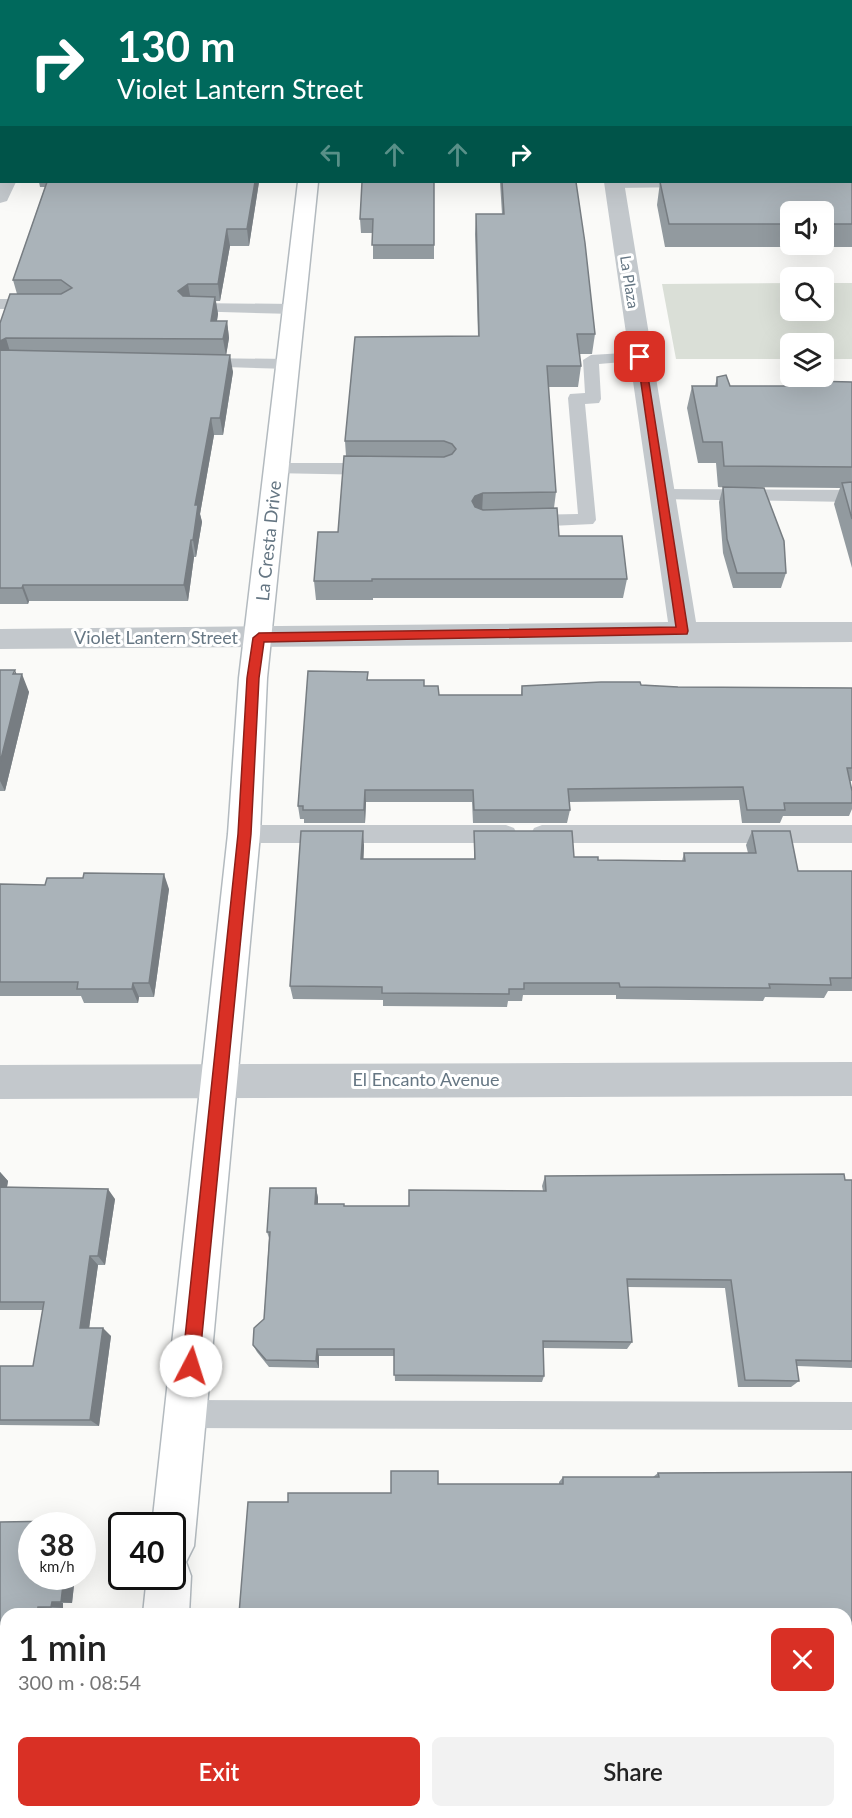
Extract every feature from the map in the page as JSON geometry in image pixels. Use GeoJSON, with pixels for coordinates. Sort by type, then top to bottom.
{"type":"FeatureCollection","features":[{"type":"Feature","properties":{"kind":"street"},"geometry":{"type":"LineString","coordinates":[[0,197],[6,183]]}},
{"type":"Feature","properties":{"kind":"street","name":"La Cresta Drive"},"geometry":{"type":"LineString","coordinates":[[176,1512],[244,834],[253,678],[308,183]]}},
{"type":"Feature","properties":{"kind":"street","name":"La Plaza"},"geometry":{"type":"LineString","coordinates":[[614,183],[682,631]]}},
{"type":"Feature","properties":{"kind":"street","name":"Violet Lantern Street"},"geometry":{"type":"LineString","coordinates":[[0,639],[259,638],[682,631],[852,632]]}},
{"type":"Feature","properties":{"kind":"street","name":"El Encanto Avenue"},"geometry":{"type":"LineString","coordinates":[[0,1082],[852,1079]]}},
{"type":"Feature","properties":{"kind":"street"},"geometry":{"type":"LineString","coordinates":[[167,1608],[169,1590]]}},
{"type":"Feature","properties":{"kind":"lane"},"geometry":{"type":"LineString","coordinates":[[614,183],[703,183]]}},
{"type":"Feature","properties":{"kind":"lane"},"geometry":{"type":"LineString","coordinates":[[0,304],[55,304]]}},
{"type":"Feature","properties":{"kind":"lane"},"geometry":{"type":"LineString","coordinates":[[190,308],[294,309]]}},
{"type":"Feature","properties":{"kind":"lane"},"geometry":{"type":"LineString","coordinates":[[517,521],[587,520],[576,398],[593,399],[591,360],[640,357]]}},
{"type":"Feature","properties":{"kind":"lane"},"geometry":{"type":"LineString","coordinates":[[184,363],[289,364]]}},
{"type":"Feature","properties":{"kind":"lane"},"geometry":{"type":"LineString","coordinates":[[277,469],[396,469]]}},
{"type":"Feature","properties":{"kind":"lane"},"geometry":{"type":"LineString","coordinates":[[662,495],[852,496]]}},
{"type":"Feature","properties":{"kind":"lane"},"geometry":{"type":"LineString","coordinates":[[244,834],[852,834]]}},
{"type":"Feature","properties":{"kind":"lane"},"geometry":{"type":"LineString","coordinates":[[186,1414],[852,1416]]}},
{"type":"Feature","properties":{"kind":"shaded area"},"geometry":{"type":"Polygon","coordinates":[[[780,283],[780,321],[834,321],[834,283],[852,283],[852,359],[834,359],[834,333],[780,333],[780,359],[676,359],[662,284],[780,283]]]}},
{"type":"Feature","properties":{"kind":"building"},"geometry":{"type":"Polygon","coordinates":[[[47,183],[255,183],[247,229],[227,229],[218,284],[188,284],[178,291],[183,296],[215,297],[211,321],[227,321],[223,339],[6,338],[0,341],[0,323],[10,294],[61,294],[72,288],[61,280],[13,280],[47,183]]]}},
{"type":"Feature","properties":{"kind":"building"},"geometry":{"type":"Polygon","coordinates":[[[362,183],[434,183],[434,245],[372,245],[373,219],[360,219],[362,183]]]}},
{"type":"Feature","properties":{"kind":"building"},"geometry":{"type":"Polygon","coordinates":[[[502,183],[576,183],[595,334],[577,334],[581,366],[547,366],[556,492],[483,493],[475,496],[472,501],[475,507],[483,510],[557,508],[559,536],[622,536],[627,579],[314,581],[318,532],[338,532],[344,456],[444,457],[452,454],[456,449],[452,444],[444,441],[345,441],[355,337],[479,336],[476,214],[504,214],[502,183]]]}},
{"type":"Feature","properties":{"kind":"building"},"geometry":{"type":"Polygon","coordinates":[[[660,183],[852,183],[852,224],[834,224],[834,201],[780,201],[780,224],[669,224],[660,183]]]}},
{"type":"Feature","properties":{"kind":"building"},"geometry":{"type":"Polygon","coordinates":[[[0,350],[230,355],[220,418],[211,418],[195,505],[198,505],[184,585],[23,585],[22,588],[0,588],[0,350]]]}},
{"type":"Feature","properties":{"kind":"building"},"geometry":{"type":"Polygon","coordinates":[[[726,375],[730,386],[834,387],[834,382],[852,382],[852,467],[724,466],[722,442],[703,442],[692,386],[717,386],[717,377],[726,375]]]}},
{"type":"Feature","properties":{"kind":"building"},"geometry":{"type":"Polygon","coordinates":[[[852,482],[852,519],[842,483],[852,482]]]}},
{"type":"Feature","properties":{"kind":"building"},"geometry":{"type":"Polygon","coordinates":[[[723,487],[764,488],[784,541],[786,573],[737,573],[727,539],[723,487]]]}},
{"type":"Feature","properties":{"kind":"building"},"geometry":{"type":"Polygon","coordinates":[[[0,670],[15,670],[13,674],[22,674],[0,763],[0,670]]]}},
{"type":"Feature","properties":{"kind":"building"},"geometry":{"type":"Polygon","coordinates":[[[308,671],[368,672],[367,680],[424,680],[424,686],[438,686],[439,695],[522,695],[522,686],[601,682],[640,682],[641,685],[678,687],[852,688],[852,768],[847,768],[852,803],[784,803],[785,810],[747,810],[743,787],[568,789],[570,810],[474,810],[473,790],[365,790],[364,810],[303,810],[303,806],[298,806],[308,671]]]}},
{"type":"Feature","properties":{"kind":"building"},"geometry":{"type":"Polygon","coordinates":[[[301,831],[363,831],[361,859],[475,859],[474,831],[572,831],[574,857],[598,857],[598,860],[685,861],[684,853],[756,853],[752,831],[790,831],[798,871],[852,871],[852,978],[830,978],[831,985],[769,984],[770,988],[620,987],[619,983],[524,983],[524,989],[509,989],[509,994],[382,993],[382,987],[290,986],[301,831]]]}},
{"type":"Feature","properties":{"kind":"building"},"geometry":{"type":"Polygon","coordinates":[[[84,873],[164,874],[149,983],[133,983],[132,989],[77,989],[78,982],[0,982],[0,884],[45,885],[47,878],[83,878],[84,873]]]}},
{"type":"Feature","properties":{"kind":"building"},"geometry":{"type":"Polygon","coordinates":[[[844,1174],[845,1180],[852,1180],[852,1361],[796,1360],[799,1381],[745,1380],[731,1280],[627,1279],[632,1342],[543,1341],[544,1376],[394,1375],[394,1349],[317,1349],[316,1361],[266,1360],[253,1345],[254,1328],[264,1319],[270,1232],[267,1232],[270,1188],[316,1188],[315,1204],[409,1206],[409,1190],[546,1191],[545,1176],[844,1174]]]}},
{"type":"Feature","properties":{"kind":"building"},"geometry":{"type":"Polygon","coordinates":[[[0,1187],[108,1189],[98,1256],[90,1256],[80,1328],[103,1328],[90,1420],[0,1420],[0,1366],[33,1366],[44,1302],[0,1302],[0,1187]]]}},
{"type":"Feature","properties":{"kind":"building"},"geometry":{"type":"Polygon","coordinates":[[[391,1471],[438,1471],[438,1484],[563,1484],[563,1477],[659,1477],[658,1473],[852,1472],[852,1608],[239,1608],[248,1502],[288,1502],[288,1493],[391,1493],[391,1471]]]}},
{"type":"Feature","properties":{"kind":"building"},"geometry":{"type":"Polygon","coordinates":[[[0,1522],[18,1522],[18,1590],[62,1590],[61,1602],[52,1602],[51,1607],[0,1608],[0,1522]]]}},
{"type":"Feature","properties":{"kind":"route"},"geometry":{"type":"LineString","coordinates":[[191,1366],[244,834],[253,678],[259,638],[682,631],[640,357]]}}]}
